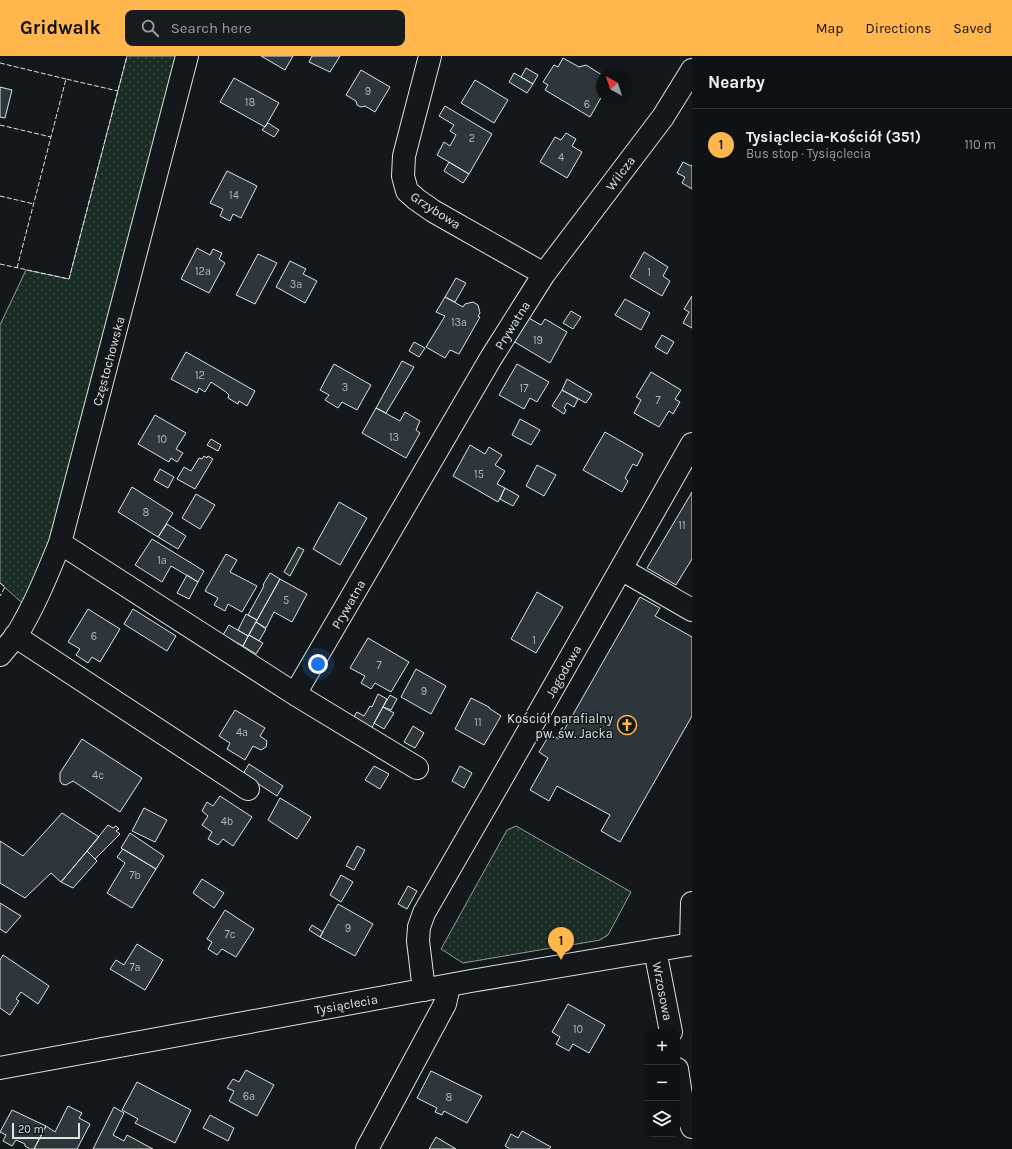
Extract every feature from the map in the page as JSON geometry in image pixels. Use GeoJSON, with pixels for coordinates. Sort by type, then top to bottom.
{"type":"FeatureCollection","features":[{"type":"Feature","properties":{"kind":"street","name":"Częstochowska"},"geometry":{"type":"LineString","coordinates":[[0,655],[15,636],[44,582],[60,543],[187,56]]}},
{"type":"Feature","properties":{"kind":"street","name":"Grzybowa"},"geometry":{"type":"LineString","coordinates":[[430,56],[404,156],[403,176],[407,190],[416,199],[433,211],[544,274]]}},
{"type":"Feature","properties":{"kind":"street","name":"Wilcza"},"geometry":{"type":"LineString","coordinates":[[544,274],[663,117],[692,70]]}},
{"type":"Feature","properties":{"kind":"street","name":"Prywatna"},"geometry":{"type":"LineString","coordinates":[[296,694],[491,358],[544,274]]}},
{"type":"Feature","properties":{"kind":"street","name":"Jagodowa"},"geometry":{"type":"LineString","coordinates":[[424,990],[418,941],[419,927],[424,913],[500,783],[692,444]]}},
{"type":"Feature","properties":{"kind":"street"},"geometry":{"type":"LineString","coordinates":[[60,543],[296,694],[417,768]]}},
{"type":"Feature","properties":{"kind":"street"},"geometry":{"type":"LineString","coordinates":[[621,569],[692,610]]}},
{"type":"Feature","properties":{"kind":"street"},"geometry":{"type":"LineString","coordinates":[[15,636],[248,789]]}},
{"type":"Feature","properties":{"kind":"street"},"geometry":{"type":"LineString","coordinates":[[692,903],[692,944]]}},
{"type":"Feature","properties":{"kind":"street","name":"Tysiąclecia"},"geometry":{"type":"LineString","coordinates":[[0,1068],[424,990],[692,944]]}},
{"type":"Feature","properties":{"kind":"street","name":"Wrzosowa"},"geometry":{"type":"LineString","coordinates":[[655,950],[670,1029]]}},
{"type":"Feature","properties":{"kind":"street"},"geometry":{"type":"LineString","coordinates":[[367,1149],[445,1004],[449,986]]}},
{"type":"Feature","properties":{"kind":"street"},"geometry":{"type":"LineString","coordinates":[[680,1088],[692,1128]]}},
{"type":"Feature","properties":{"kind":"green space"},"geometry":{"type":"Polygon","coordinates":[[[127,56],[187,56],[30,610],[0,583],[0,325],[26,270],[69,279],[127,56]]]}},
{"type":"Feature","properties":{"kind":"green space"},"geometry":{"type":"Polygon","coordinates":[[[516,826],[631,892],[608,935],[600,940],[571,945],[569,935],[555,937],[557,947],[463,963],[441,949],[507,830],[516,826]]]}},
{"type":"Feature","properties":{"kind":"building"},"geometry":{"type":"Polygon","coordinates":[[[261,56],[293,56],[285,70],[261,56]]]}},
{"type":"Feature","properties":{"kind":"building"},"geometry":{"type":"Polygon","coordinates":[[[312,56],[340,56],[330,72],[309,62],[312,56]]]}},
{"type":"Feature","properties":{"kind":"building"},"geometry":{"type":"Polygon","coordinates":[[[563,58],[579,67],[586,65],[596,71],[596,104],[597,104],[590,117],[545,90],[548,85],[543,82],[554,65],[558,67],[563,58]]]}},
{"type":"Feature","properties":{"kind":"building"},"geometry":{"type":"Polygon","coordinates":[[[526,68],[538,75],[533,84],[521,77],[526,68]]]}},
{"type":"Feature","properties":{"kind":"building"},"geometry":{"type":"Polygon","coordinates":[[[361,70],[390,87],[375,112],[365,106],[361,107],[357,105],[356,101],[346,95],[361,70]]]}},
{"type":"Feature","properties":{"kind":"building"},"geometry":{"type":"Polygon","coordinates":[[[514,73],[533,84],[527,93],[509,82],[514,73]]]}},
{"type":"Feature","properties":{"kind":"building"},"geometry":{"type":"Polygon","coordinates":[[[234,78],[279,103],[265,127],[220,102],[234,78]]]}},
{"type":"Feature","properties":{"kind":"building"},"geometry":{"type":"Polygon","coordinates":[[[475,80],[508,100],[494,123],[461,103],[475,80]]]}},
{"type":"Feature","properties":{"kind":"building"},"geometry":{"type":"Polygon","coordinates":[[[0,87],[12,90],[5,118],[0,117],[0,87]]]}},
{"type":"Feature","properties":{"kind":"building"},"geometry":{"type":"Polygon","coordinates":[[[445,106],[492,134],[469,174],[437,155],[444,142],[450,146],[456,135],[450,131],[454,125],[439,116],[445,106]]]}},
{"type":"Feature","properties":{"kind":"building"},"geometry":{"type":"Polygon","coordinates":[[[268,123],[279,130],[274,137],[262,130],[268,123]]]}},
{"type":"Feature","properties":{"kind":"building"},"geometry":{"type":"Polygon","coordinates":[[[566,133],[576,139],[572,146],[582,152],[567,178],[540,162],[555,137],[561,140],[566,133]]]}},
{"type":"Feature","properties":{"kind":"building"},"geometry":{"type":"Polygon","coordinates":[[[449,162],[469,174],[463,183],[444,171],[449,162]]]}},
{"type":"Feature","properties":{"kind":"building"},"geometry":{"type":"Polygon","coordinates":[[[683,162],[691,166],[692,165],[692,189],[682,183],[685,177],[677,173],[683,162]]]}},
{"type":"Feature","properties":{"kind":"building"},"geometry":{"type":"Polygon","coordinates":[[[227,171],[257,186],[241,218],[233,214],[230,221],[220,216],[223,209],[210,203],[227,171]]]}},
{"type":"Feature","properties":{"kind":"building"},"geometry":{"type":"Polygon","coordinates":[[[197,248],[210,255],[213,249],[222,253],[219,259],[225,263],[209,293],[181,279],[197,248]]]}},
{"type":"Feature","properties":{"kind":"building"},"geometry":{"type":"Polygon","coordinates":[[[644,252],[668,267],[663,276],[670,281],[662,296],[630,277],[644,252]]]}},
{"type":"Feature","properties":{"kind":"building"},"geometry":{"type":"Polygon","coordinates":[[[258,254],[277,263],[255,304],[236,295],[258,254]]]}},
{"type":"Feature","properties":{"kind":"building"},"geometry":{"type":"Polygon","coordinates":[[[290,261],[306,269],[303,274],[317,281],[305,303],[276,287],[290,261]]]}},
{"type":"Feature","properties":{"kind":"building"},"geometry":{"type":"Polygon","coordinates":[[[456,278],[466,283],[455,302],[445,297],[456,278]]]}},
{"type":"Feature","properties":{"kind":"building"},"geometry":{"type":"Polygon","coordinates":[[[692,296],[692,328],[683,323],[689,312],[684,309],[692,296]]]}},
{"type":"Feature","properties":{"kind":"building"},"geometry":{"type":"Polygon","coordinates":[[[445,297],[463,307],[465,304],[473,302],[478,305],[480,313],[478,316],[480,317],[459,354],[450,350],[445,358],[426,347],[445,316],[436,312],[445,297]]]}},
{"type":"Feature","properties":{"kind":"building"},"geometry":{"type":"Polygon","coordinates":[[[625,299],[650,313],[641,330],[615,315],[625,299]]]}},
{"type":"Feature","properties":{"kind":"building"},"geometry":{"type":"Polygon","coordinates":[[[571,311],[581,317],[573,329],[563,323],[571,311]]]}},
{"type":"Feature","properties":{"kind":"building"},"geometry":{"type":"Polygon","coordinates":[[[527,317],[541,325],[545,319],[567,332],[550,363],[513,341],[527,317]]]}},
{"type":"Feature","properties":{"kind":"building"},"geometry":{"type":"Polygon","coordinates":[[[662,335],[674,342],[667,354],[655,347],[662,335]]]}},
{"type":"Feature","properties":{"kind":"building"},"geometry":{"type":"Polygon","coordinates":[[[414,342],[425,348],[419,357],[409,351],[414,342]]]}},
{"type":"Feature","properties":{"kind":"building"},"geometry":{"type":"Polygon","coordinates":[[[186,352],[255,391],[247,406],[239,401],[238,404],[228,398],[229,395],[226,392],[211,382],[205,392],[199,388],[197,393],[171,379],[186,352]]]}},
{"type":"Feature","properties":{"kind":"building"},"geometry":{"type":"Polygon","coordinates":[[[402,361],[414,367],[386,413],[376,408],[402,361]]]}},
{"type":"Feature","properties":{"kind":"building"},"geometry":{"type":"Polygon","coordinates":[[[334,364],[371,385],[357,410],[342,402],[338,408],[325,400],[329,395],[320,390],[334,364]]]}},
{"type":"Feature","properties":{"kind":"building"},"geometry":{"type":"Polygon","coordinates":[[[517,364],[549,382],[537,402],[530,398],[524,409],[499,395],[517,364]]]}},
{"type":"Feature","properties":{"kind":"building"},"geometry":{"type":"Polygon","coordinates":[[[651,372],[681,390],[675,399],[680,402],[673,414],[669,411],[659,427],[634,413],[641,400],[636,397],[651,372]]]}},
{"type":"Feature","properties":{"kind":"building"},"geometry":{"type":"Polygon","coordinates":[[[567,379],[592,394],[586,403],[562,390],[567,379]]]}},
{"type":"Feature","properties":{"kind":"building"},"geometry":{"type":"Polygon","coordinates":[[[562,390],[578,399],[574,407],[567,403],[564,408],[566,410],[564,414],[552,406],[562,390]]]}},
{"type":"Feature","properties":{"kind":"building"},"geometry":{"type":"Polygon","coordinates":[[[376,408],[400,421],[405,412],[420,421],[416,430],[420,433],[406,458],[362,433],[376,408]]]}},
{"type":"Feature","properties":{"kind":"building"},"geometry":{"type":"Polygon","coordinates":[[[155,415],[186,433],[176,449],[183,453],[177,462],[171,458],[169,462],[138,444],[155,415]]]}},
{"type":"Feature","properties":{"kind":"building"},"geometry":{"type":"Polygon","coordinates":[[[520,419],[540,430],[531,445],[512,435],[520,419]]]}},
{"type":"Feature","properties":{"kind":"building"},"geometry":{"type":"Polygon","coordinates":[[[605,432],[643,454],[637,466],[633,464],[625,478],[628,481],[622,492],[583,470],[605,432]]]}},
{"type":"Feature","properties":{"kind":"building"},"geometry":{"type":"Polygon","coordinates":[[[211,439],[221,445],[218,451],[207,445],[211,439]]]}},
{"type":"Feature","properties":{"kind":"building"},"geometry":{"type":"Polygon","coordinates":[[[470,445],[485,454],[489,447],[502,455],[495,465],[505,471],[497,484],[505,488],[498,502],[453,476],[470,445]]]}},
{"type":"Feature","properties":{"kind":"building"},"geometry":{"type":"Polygon","coordinates":[[[204,456],[207,458],[208,456],[213,459],[195,489],[177,479],[184,467],[191,471],[199,458],[202,459],[204,456]]]}},
{"type":"Feature","properties":{"kind":"building"},"geometry":{"type":"Polygon","coordinates":[[[537,465],[556,475],[544,496],[526,486],[537,465]]]}},
{"type":"Feature","properties":{"kind":"building"},"geometry":{"type":"Polygon","coordinates":[[[160,469],[174,477],[168,488],[154,480],[160,469]]]}},
{"type":"Feature","properties":{"kind":"building"},"geometry":{"type":"Polygon","coordinates":[[[132,487],[173,513],[158,537],[118,512],[132,487]]]}},
{"type":"Feature","properties":{"kind":"building"},"geometry":{"type":"Polygon","coordinates":[[[505,488],[519,496],[513,506],[500,499],[505,488]]]}},
{"type":"Feature","properties":{"kind":"building"},"geometry":{"type":"Polygon","coordinates":[[[692,492],[692,559],[676,585],[647,568],[692,492]]]}},
{"type":"Feature","properties":{"kind":"building"},"geometry":{"type":"Polygon","coordinates":[[[196,494],[215,505],[200,529],[182,518],[196,494]]]}},
{"type":"Feature","properties":{"kind":"building"},"geometry":{"type":"Polygon","coordinates":[[[339,502],[367,518],[340,565],[313,549],[339,502]]]}},
{"type":"Feature","properties":{"kind":"building"},"geometry":{"type":"Polygon","coordinates":[[[167,524],[186,536],[178,549],[158,537],[167,524]]]}},
{"type":"Feature","properties":{"kind":"building"},"geometry":{"type":"Polygon","coordinates":[[[152,539],[204,571],[198,582],[171,566],[162,582],[135,565],[152,539]]]}},
{"type":"Feature","properties":{"kind":"building"},"geometry":{"type":"Polygon","coordinates":[[[298,547],[304,550],[290,576],[284,572],[298,547]]]}},
{"type":"Feature","properties":{"kind":"building"},"geometry":{"type":"Polygon","coordinates":[[[226,554],[237,560],[230,572],[257,586],[242,612],[228,604],[225,611],[214,605],[218,598],[205,591],[226,554]]]}},
{"type":"Feature","properties":{"kind":"building"},"geometry":{"type":"Polygon","coordinates":[[[270,573],[280,579],[257,620],[248,615],[270,573]]]}},
{"type":"Feature","properties":{"kind":"building"},"geometry":{"type":"Polygon","coordinates":[[[187,575],[198,582],[189,599],[177,593],[187,575]]]}},
{"type":"Feature","properties":{"kind":"building"},"geometry":{"type":"Polygon","coordinates":[[[280,579],[307,594],[292,622],[274,612],[266,628],[256,622],[280,579]]]}},
{"type":"Feature","properties":{"kind":"building"},"geometry":{"type":"Polygon","coordinates":[[[537,592],[563,607],[536,653],[511,639],[537,592]]]}},
{"type":"Feature","properties":{"kind":"building","name":"Kościół parafialny pw. św. Jacka"},"geometry":{"type":"Polygon","coordinates":[[[640,597],[660,608],[655,616],[692,637],[692,716],[620,842],[601,831],[610,815],[557,786],[549,801],[530,790],[548,758],[539,752],[550,734],[559,739],[640,597]]]}},
{"type":"Feature","properties":{"kind":"building"},"geometry":{"type":"Polygon","coordinates":[[[88,609],[120,629],[100,662],[92,657],[88,663],[76,655],[80,649],[68,642],[88,609]]]}},
{"type":"Feature","properties":{"kind":"building"},"geometry":{"type":"Polygon","coordinates":[[[133,609],[176,636],[167,651],[124,624],[133,609]]]}},
{"type":"Feature","properties":{"kind":"building"},"geometry":{"type":"Polygon","coordinates":[[[246,614],[257,620],[248,636],[238,630],[246,614]]]}},
{"type":"Feature","properties":{"kind":"building"},"geometry":{"type":"Polygon","coordinates":[[[256,622],[266,629],[259,641],[249,635],[256,622]]]}},
{"type":"Feature","properties":{"kind":"building"},"geometry":{"type":"Polygon","coordinates":[[[229,625],[248,636],[243,646],[223,635],[229,625]]]}},
{"type":"Feature","properties":{"kind":"building"},"geometry":{"type":"Polygon","coordinates":[[[249,635],[263,643],[256,654],[243,646],[249,635]]]}},
{"type":"Feature","properties":{"kind":"building"},"geometry":{"type":"Polygon","coordinates":[[[368,638],[409,662],[391,692],[375,683],[371,689],[361,683],[365,676],[350,668],[368,638]]]}},
{"type":"Feature","properties":{"kind":"building"},"geometry":{"type":"Polygon","coordinates":[[[416,669],[446,686],[431,714],[401,697],[416,669]]]}},
{"type":"Feature","properties":{"kind":"building"},"geometry":{"type":"Polygon","coordinates":[[[378,694],[387,699],[369,733],[353,718],[357,712],[364,716],[370,706],[372,707],[378,694]]]}},
{"type":"Feature","properties":{"kind":"building"},"geometry":{"type":"Polygon","coordinates":[[[390,695],[397,699],[391,710],[383,707],[390,695]]]}},
{"type":"Feature","properties":{"kind":"building"},"geometry":{"type":"Polygon","coordinates":[[[471,698],[489,707],[501,716],[484,745],[455,729],[471,698]]]}},
{"type":"Feature","properties":{"kind":"building"},"geometry":{"type":"Polygon","coordinates":[[[383,707],[394,713],[384,729],[374,723],[383,707]]]}},
{"type":"Feature","properties":{"kind":"building"},"geometry":{"type":"Polygon","coordinates":[[[235,710],[265,728],[260,736],[267,741],[266,747],[261,750],[253,746],[245,760],[227,749],[230,743],[219,736],[235,710]]]}},
{"type":"Feature","properties":{"kind":"building"},"geometry":{"type":"Polygon","coordinates":[[[413,726],[424,733],[415,748],[404,742],[413,726]]]}},
{"type":"Feature","properties":{"kind":"building"},"geometry":{"type":"Polygon","coordinates":[[[82,739],[142,778],[120,812],[73,781],[66,785],[62,784],[60,781],[60,773],[82,739]]]}},
{"type":"Feature","properties":{"kind":"building"},"geometry":{"type":"Polygon","coordinates":[[[249,764],[283,786],[277,796],[243,774],[249,764]]]}},
{"type":"Feature","properties":{"kind":"building"},"geometry":{"type":"Polygon","coordinates":[[[374,766],[389,774],[380,789],[365,780],[374,766]]]}},
{"type":"Feature","properties":{"kind":"building"},"geometry":{"type":"Polygon","coordinates":[[[460,766],[472,773],[464,788],[452,781],[460,766]]]}},
{"type":"Feature","properties":{"kind":"building"},"geometry":{"type":"Polygon","coordinates":[[[220,796],[252,817],[233,846],[223,839],[218,845],[208,839],[212,832],[202,825],[208,816],[202,811],[207,802],[213,806],[220,796]]]}},
{"type":"Feature","properties":{"kind":"building"},"geometry":{"type":"Polygon","coordinates":[[[280,798],[311,817],[297,839],[268,820],[280,798]]]}},
{"type":"Feature","properties":{"kind":"building"},"geometry":{"type":"Polygon","coordinates":[[[144,808],[167,820],[155,842],[132,831],[144,808]]]}},
{"type":"Feature","properties":{"kind":"building"},"geometry":{"type":"Polygon","coordinates":[[[62,813],[99,837],[61,882],[51,873],[25,898],[0,883],[0,841],[23,856],[62,813]]]}},
{"type":"Feature","properties":{"kind":"building"},"geometry":{"type":"Polygon","coordinates":[[[108,825],[113,828],[116,826],[119,829],[116,831],[120,834],[95,859],[87,851],[108,825]]]}},
{"type":"Feature","properties":{"kind":"building"},"geometry":{"type":"Polygon","coordinates":[[[130,833],[164,856],[156,869],[121,848],[130,833]]]}},
{"type":"Feature","properties":{"kind":"building"},"geometry":{"type":"Polygon","coordinates":[[[357,846],[365,850],[354,870],[346,866],[357,846]]]}},
{"type":"Feature","properties":{"kind":"building"},"geometry":{"type":"Polygon","coordinates":[[[123,849],[156,869],[132,908],[107,893],[125,863],[117,857],[123,849]]]}},
{"type":"Feature","properties":{"kind":"building"},"geometry":{"type":"Polygon","coordinates":[[[87,851],[97,861],[73,888],[61,882],[87,851]]]}},
{"type":"Feature","properties":{"kind":"building"},"geometry":{"type":"Polygon","coordinates":[[[341,875],[353,882],[341,902],[330,895],[341,875]]]}},
{"type":"Feature","properties":{"kind":"building"},"geometry":{"type":"Polygon","coordinates":[[[202,879],[224,893],[214,908],[193,893],[202,879]]]}},
{"type":"Feature","properties":{"kind":"building"},"geometry":{"type":"Polygon","coordinates":[[[408,886],[417,891],[407,909],[398,904],[408,886]]]}},
{"type":"Feature","properties":{"kind":"building"},"geometry":{"type":"Polygon","coordinates":[[[0,903],[21,916],[6,933],[0,929],[0,903]]]}},
{"type":"Feature","properties":{"kind":"building"},"geometry":{"type":"Polygon","coordinates":[[[338,904],[373,924],[355,956],[320,937],[338,904]]]}},
{"type":"Feature","properties":{"kind":"building"},"geometry":{"type":"Polygon","coordinates":[[[225,910],[254,929],[236,957],[222,949],[217,955],[208,949],[212,942],[207,939],[225,910]]]}},
{"type":"Feature","properties":{"kind":"building"},"geometry":{"type":"Polygon","coordinates":[[[312,925],[323,932],[320,937],[309,930],[312,925]]]}},
{"type":"Feature","properties":{"kind":"building"},"geometry":{"type":"Polygon","coordinates":[[[137,944],[163,960],[145,990],[110,969],[116,960],[124,965],[137,944]]]}},
{"type":"Feature","properties":{"kind":"building"},"geometry":{"type":"Polygon","coordinates":[[[3,955],[49,986],[38,1004],[21,992],[16,999],[19,1001],[10,1015],[0,1008],[0,960],[3,955]]]}},
{"type":"Feature","properties":{"kind":"building"},"geometry":{"type":"Polygon","coordinates":[[[568,1004],[605,1025],[589,1053],[573,1044],[569,1051],[556,1044],[560,1037],[552,1032],[568,1004]]]}},
{"type":"Feature","properties":{"kind":"building"},"geometry":{"type":"Polygon","coordinates":[[[246,1070],[274,1085],[257,1116],[229,1101],[234,1091],[227,1088],[233,1079],[239,1082],[246,1070]]]}},
{"type":"Feature","properties":{"kind":"building"},"geometry":{"type":"Polygon","coordinates":[[[431,1071],[482,1096],[467,1123],[444,1111],[442,1115],[435,1112],[437,1108],[417,1098],[431,1071]]]}},
{"type":"Feature","properties":{"kind":"building"},"geometry":{"type":"Polygon","coordinates":[[[137,1082],[191,1110],[175,1143],[135,1123],[138,1119],[122,1110],[137,1082]]]}},
{"type":"Feature","properties":{"kind":"building"},"geometry":{"type":"Polygon","coordinates":[[[68,1106],[82,1113],[79,1118],[90,1124],[77,1149],[34,1149],[46,1126],[55,1132],[68,1106]]]}},
{"type":"Feature","properties":{"kind":"building"},"geometry":{"type":"Polygon","coordinates":[[[114,1107],[124,1113],[113,1135],[124,1141],[127,1135],[153,1149],[93,1149],[114,1107]]]}},
{"type":"Feature","properties":{"kind":"building"},"geometry":{"type":"Polygon","coordinates":[[[12,1110],[46,1126],[34,1149],[30,1149],[25,1146],[25,1144],[16,1140],[12,1146],[3,1141],[6,1135],[0,1132],[12,1110]]]}},
{"type":"Feature","properties":{"kind":"building"},"geometry":{"type":"Polygon","coordinates":[[[210,1115],[234,1128],[228,1141],[203,1128],[210,1115]]]}},
{"type":"Feature","properties":{"kind":"building"},"geometry":{"type":"Polygon","coordinates":[[[522,1131],[551,1147],[549,1149],[510,1149],[505,1146],[511,1134],[518,1138],[522,1131]]]}},
{"type":"Feature","properties":{"kind":"building"},"geometry":{"type":"Polygon","coordinates":[[[436,1137],[456,1149],[429,1149],[436,1137]]]}},
{"type":"Feature","properties":{"kind":"fence"},"geometry":{"type":"LineString","coordinates":[[0,264],[69,279],[127,56]]}},
{"type":"Feature","properties":{"kind":"fence"},"geometry":{"type":"LineString","coordinates":[[0,63],[66,79]]}},
{"type":"Feature","properties":{"kind":"fence"},"geometry":{"type":"LineString","coordinates":[[17,268],[66,79],[118,91]]}},
{"type":"Feature","properties":{"kind":"fence"},"geometry":{"type":"LineString","coordinates":[[0,125],[51,137]]}},
{"type":"Feature","properties":{"kind":"fence"},"geometry":{"type":"LineString","coordinates":[[0,196],[34,204]]}},
{"type":"Feature","properties":{"kind":"fence"},"geometry":{"type":"LineString","coordinates":[[0,583],[5,587],[0,596]]}},
{"type":"Feature","properties":{"kind":"place","name":"Kościół parafialny pw. św. Jacka"},"geometry":{"type":"Point","coordinates":[627,725]}},
{"type":"Feature","properties":{"kind":"place","name":"Tysiąclecia-Kościół (351)"},"geometry":{"type":"Point","coordinates":[561,960]}}]}
